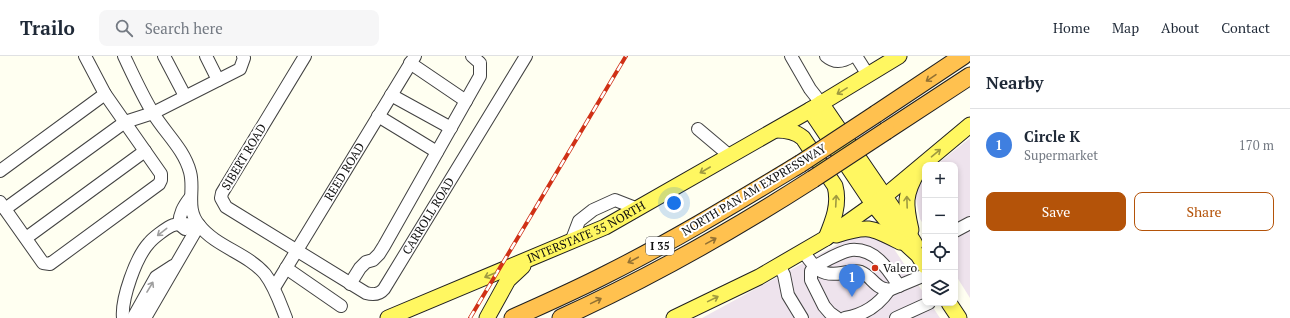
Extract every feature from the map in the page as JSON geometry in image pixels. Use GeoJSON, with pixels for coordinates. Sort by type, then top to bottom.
{"type":"FeatureCollection","features":[{"type":"Feature","properties":{"kind":"highway","name":"NORTH PAN AM EXPRESSWAY"},"geometry":{"type":"LineString","coordinates":[[513,318],[607,274],[729,207],[800,164],[963,56]]}},
{"type":"Feature","properties":{"kind":"highway","name":"NORTH PAN AM EXPRESSWAY"},"geometry":{"type":"LineString","coordinates":[[561,318],[666,267],[769,207],[970,76]]}},
{"type":"Feature","properties":{"kind":"main road","name":"INTERSTATE 35 NORTH"},"geometry":{"type":"LineString","coordinates":[[390,317],[605,227],[816,107],[899,56]]}},
{"type":"Feature","properties":{"kind":"main road"},"geometry":{"type":"LineString","coordinates":[[816,107],[879,200],[918,251]]}},
{"type":"Feature","properties":{"kind":"main road"},"geometry":{"type":"LineString","coordinates":[[674,318],[758,277],[826,238],[879,200],[970,125]]}},
{"type":"Feature","properties":{"kind":"main road"},"geometry":{"type":"LineString","coordinates":[[776,130],[791,131],[803,138],[835,186],[837,194],[836,210],[826,238]]}},
{"type":"Feature","properties":{"kind":"main road"},"geometry":{"type":"LineString","coordinates":[[918,251],[907,209],[907,195],[910,184],[921,166]]}},
{"type":"Feature","properties":{"kind":"main road"},"geometry":{"type":"LineString","coordinates":[[826,238],[864,228],[876,229],[918,251]]}},
{"type":"Feature","properties":{"kind":"main road"},"geometry":{"type":"LineString","coordinates":[[486,318],[508,280],[531,258]]}},
{"type":"Feature","properties":{"kind":"main road"},"geometry":{"type":"LineString","coordinates":[[951,306],[959,318]]}},
{"type":"Feature","properties":{"kind":"main road"},"geometry":{"type":"LineString","coordinates":[[390,317],[410,318]]}},
{"type":"Feature","properties":{"kind":"street"},"geometry":{"type":"LineString","coordinates":[[85,56],[105,94],[125,122],[161,174],[161,180],[159,184],[50,264],[43,263],[3,206],[125,122],[153,113],[240,68],[244,57]]}},
{"type":"Feature","properties":{"kind":"street"},"geometry":{"type":"LineString","coordinates":[[124,56],[153,113],[183,154],[188,164],[191,179],[190,198],[196,230],[145,318]]}},
{"type":"Feature","properties":{"kind":"street"},"geometry":{"type":"LineString","coordinates":[[164,56],[185,96]]}},
{"type":"Feature","properties":{"kind":"street"},"geometry":{"type":"LineString","coordinates":[[206,56],[218,80]]}},
{"type":"Feature","properties":{"kind":"street","name":"SIBERT ROAD"},"geometry":{"type":"LineString","coordinates":[[296,251],[226,208],[221,198],[222,193],[305,56]]}},
{"type":"Feature","properties":{"kind":"street"},"geometry":{"type":"LineString","coordinates":[[350,284],[360,268],[366,262],[373,260],[379,254],[480,76],[480,63],[472,56]]}},
{"type":"Feature","properties":{"kind":"street","name":"CARROLL ROAD"},"geometry":{"type":"LineString","coordinates":[[296,251],[366,293],[374,295],[381,292],[526,56]]}},
{"type":"Feature","properties":{"kind":"street"},"geometry":{"type":"LineString","coordinates":[[791,56],[810,89],[811,98],[816,107]]}},
{"type":"Feature","properties":{"kind":"street"},"geometry":{"type":"LineString","coordinates":[[826,56],[833,61],[840,61],[852,56]]}},
{"type":"Feature","properties":{"kind":"street"},"geometry":{"type":"LineString","coordinates":[[856,56],[868,75]]}},
{"type":"Feature","properties":{"kind":"street"},"geometry":{"type":"LineString","coordinates":[[413,60],[466,101]]}},
{"type":"Feature","properties":{"kind":"street","name":"REED ROAD"},"geometry":{"type":"LineString","coordinates":[[274,288],[413,60]]}},
{"type":"Feature","properties":{"kind":"street"},"geometry":{"type":"LineString","coordinates":[[0,171],[105,94]]}},
{"type":"Feature","properties":{"kind":"street"},"geometry":{"type":"LineString","coordinates":[[391,95],[451,128]]}},
{"type":"Feature","properties":{"kind":"street"},"geometry":{"type":"LineString","coordinates":[[378,116],[437,152]]}},
{"type":"Feature","properties":{"kind":"street"},"geometry":{"type":"LineString","coordinates":[[698,129],[730,156]]}},
{"type":"Feature","properties":{"kind":"street"},"geometry":{"type":"LineString","coordinates":[[26,238],[145,151]]}},
{"type":"Feature","properties":{"kind":"street"},"geometry":{"type":"LineString","coordinates":[[178,224],[181,210],[190,198]]}},
{"type":"Feature","properties":{"kind":"street"},"geometry":{"type":"LineString","coordinates":[[571,242],[579,221],[593,210],[616,200],[638,209]]}},
{"type":"Feature","properties":{"kind":"street"},"geometry":{"type":"LineString","coordinates":[[958,229],[970,222]]}},
{"type":"Feature","properties":{"kind":"street"},"geometry":{"type":"LineString","coordinates":[[123,318],[122,311],[126,289],[139,258],[148,243],[172,225],[178,224],[211,236],[248,260],[265,274],[274,288],[286,318]]}},
{"type":"Feature","properties":{"kind":"street"},"geometry":{"type":"LineString","coordinates":[[837,318],[824,306],[811,280],[811,271],[814,267],[844,252],[852,250],[861,251],[880,259],[887,267],[894,288]]}},
{"type":"Feature","properties":{"kind":"street"},"geometry":{"type":"LineString","coordinates":[[803,251],[814,267],[819,271],[834,274],[856,271],[861,272],[881,287],[894,288]]}},
{"type":"Feature","properties":{"kind":"street"},"geometry":{"type":"LineString","coordinates":[[133,318],[156,277],[176,263]]}},
{"type":"Feature","properties":{"kind":"street"},"geometry":{"type":"LineString","coordinates":[[779,265],[784,275],[788,296],[802,318]]}},
{"type":"Feature","properties":{"kind":"street"},"geometry":{"type":"LineString","coordinates":[[286,268],[341,306]]}},
{"type":"Feature","properties":{"kind":"street"},"geometry":{"type":"LineString","coordinates":[[844,318],[856,316],[874,307],[894,288],[922,276]]}},
{"type":"Feature","properties":{"kind":"street"},"geometry":{"type":"LineString","coordinates":[[896,318],[914,315],[925,306]]}},
{"type":"Feature","properties":{"kind":"shaded area"},"geometry":{"type":"Polygon","coordinates":[[[970,138],[970,298],[958,279],[958,162],[940,162],[970,138]]]}},
{"type":"Feature","properties":{"kind":"shaded area"},"geometry":{"type":"Polygon","coordinates":[[[922,180],[922,222],[920,219],[915,195],[922,180]]]}},
{"type":"Feature","properties":{"kind":"shaded area"},"geometry":{"type":"Polygon","coordinates":[[[867,236],[881,239],[892,246],[922,291],[922,306],[932,306],[940,318],[702,318],[851,237],[867,236]]]}},
{"type":"Feature","properties":{"kind":"railway"},"geometry":{"type":"LineString","coordinates":[[470,318],[626,56]]}},
{"type":"Feature","properties":{"kind":"place","name":"Valero"},"geometry":{"type":"Point","coordinates":[875,268]}},
{"type":"Feature","properties":{"kind":"place","name":"Circle K"},"geometry":{"type":"Point","coordinates":[852,297]}}]}
